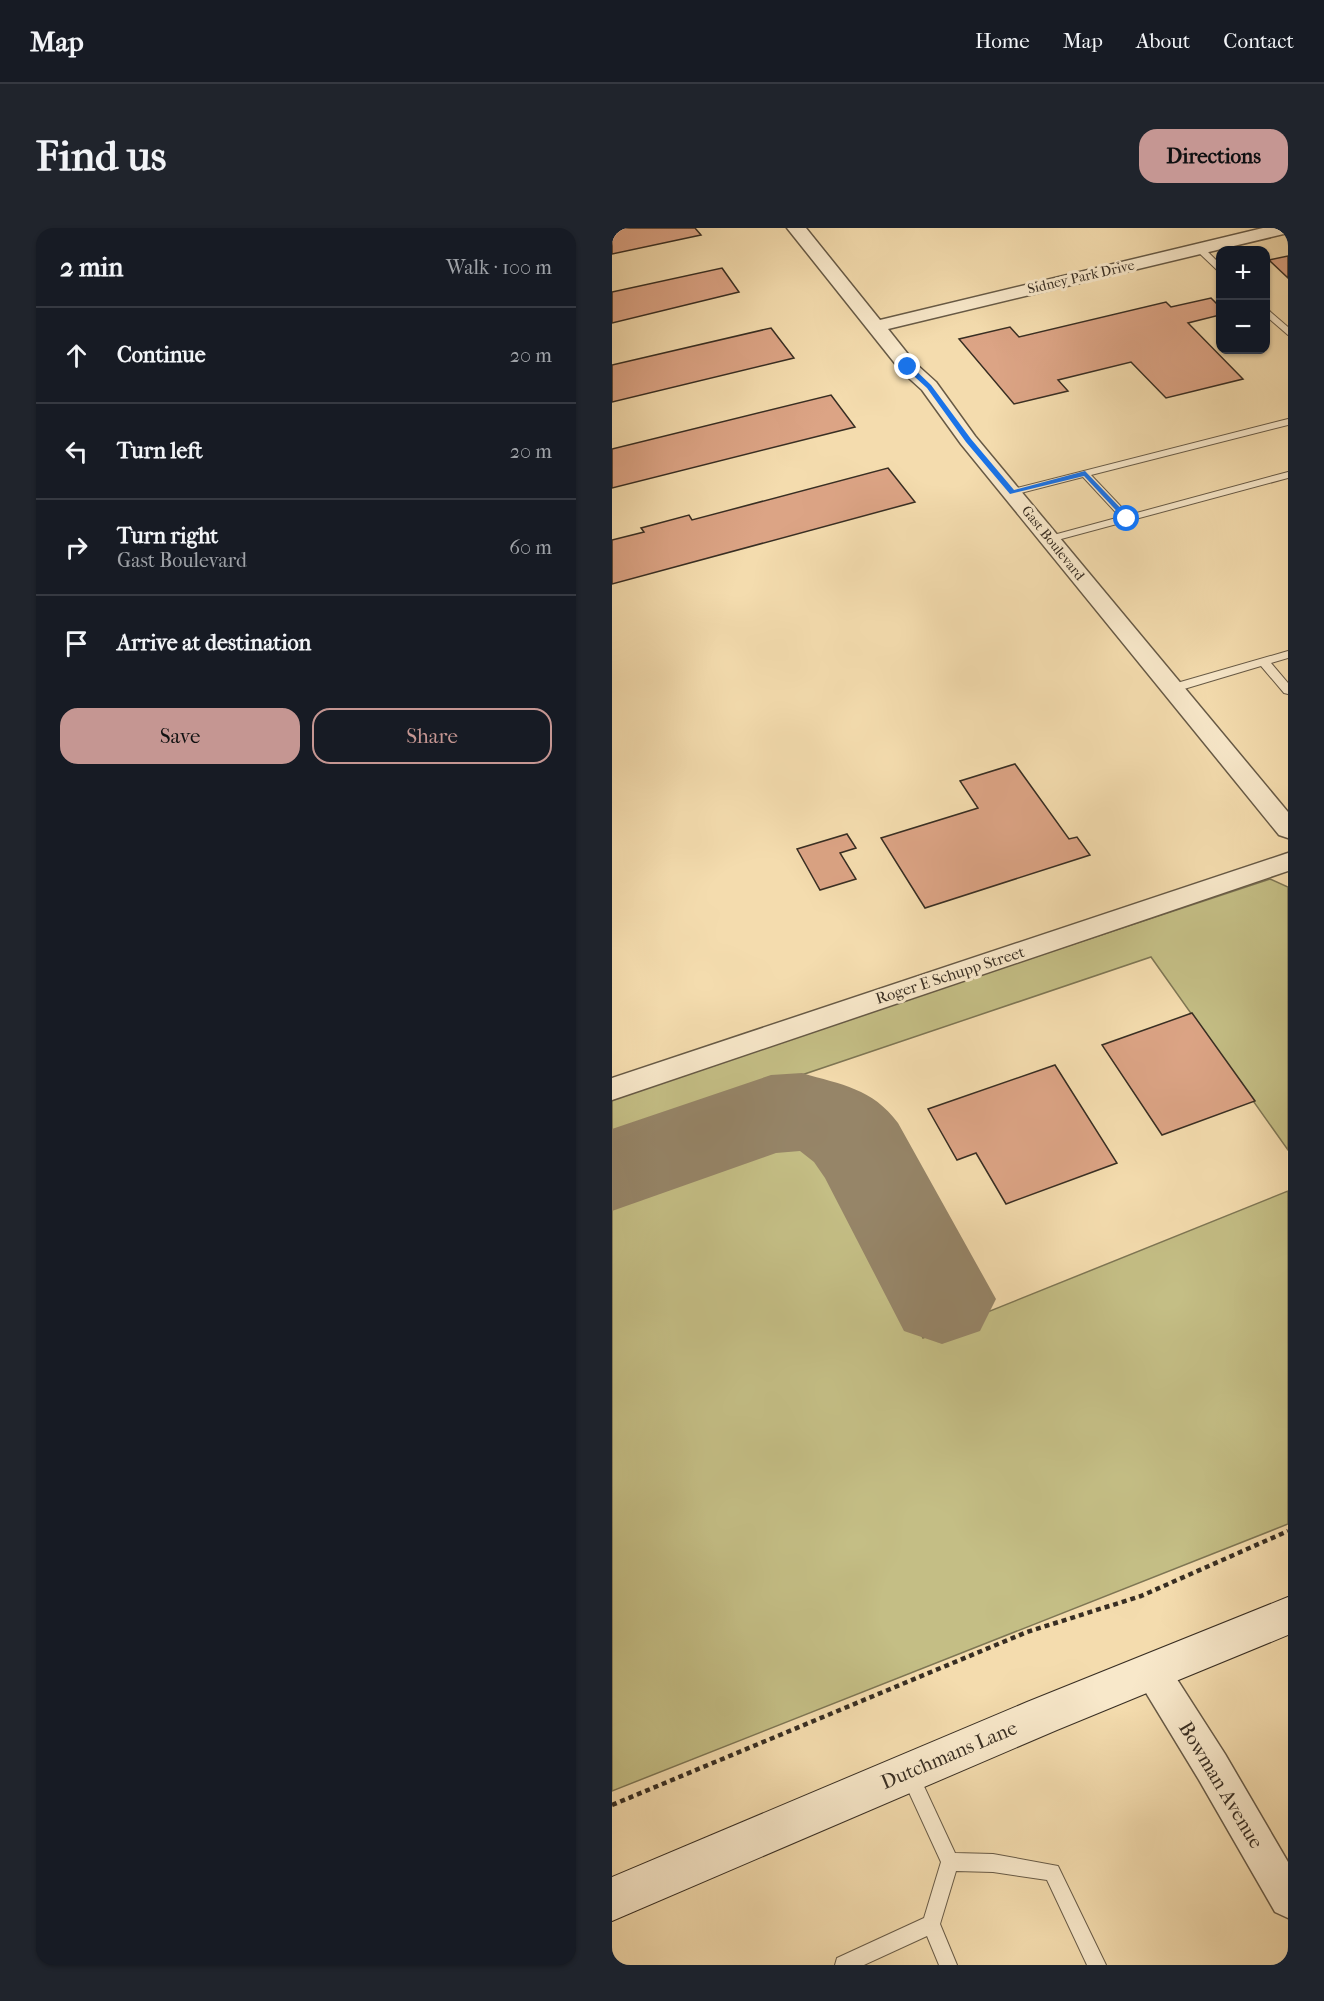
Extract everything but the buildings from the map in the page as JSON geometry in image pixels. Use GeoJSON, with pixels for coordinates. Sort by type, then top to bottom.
{"type":"FeatureCollection","features":[{"type":"Feature","properties":{"kind":"main road","name":"Dutchmans Lane"},"geometry":{"type":"LineString","coordinates":[[612,1899],[909,1772],[1288,1616]]}},
{"type":"Feature","properties":{"kind":"street","name":"Gast Boulevard"},"geometry":{"type":"LineString","coordinates":[[796,228],[908,367],[929,386],[968,440],[1174,687],[1288,829]]}},
{"type":"Feature","properties":{"kind":"street","name":"Sidney Park Drive"},"geometry":{"type":"LineString","coordinates":[[877,326],[1286,228]]}},
{"type":"Feature","properties":{"kind":"street","name":"Roger E Schupp Street"},"geometry":{"type":"LineString","coordinates":[[612,1089],[1288,862]]}},
{"type":"Feature","properties":{"kind":"street","name":"Bowman Avenue"},"geometry":{"type":"LineString","coordinates":[[1152,1671],[1212,1767],[1288,1899]]}},
{"type":"Feature","properties":{"kind":"lane"},"geometry":{"type":"LineString","coordinates":[[1200,249],[1216,263]]}},
{"type":"Feature","properties":{"kind":"lane"},"geometry":{"type":"LineString","coordinates":[[1270,315],[1288,332]]}},
{"type":"Feature","properties":{"kind":"lane"},"geometry":{"type":"LineString","coordinates":[[1013,492],[1288,422]]}},
{"type":"Feature","properties":{"kind":"lane"},"geometry":{"type":"LineString","coordinates":[[1085,474],[1127,519]]}},
{"type":"Feature","properties":{"kind":"lane"},"geometry":{"type":"LineString","coordinates":[[1050,540],[1288,475]]}},
{"type":"Feature","properties":{"kind":"lane"},"geometry":{"type":"LineString","coordinates":[[1174,687],[1288,654]]}},
{"type":"Feature","properties":{"kind":"lane"},"geometry":{"type":"LineString","coordinates":[[1263,661],[1288,690]]}},
{"type":"Feature","properties":{"kind":"lane"},"geometry":{"type":"LineString","coordinates":[[909,1772],[950,1862],[931,1924],[948,1965]]}},
{"type":"Feature","properties":{"kind":"lane"},"geometry":{"type":"LineString","coordinates":[[950,1862],[993,1863],[1052,1872],[1097,1965]]}},
{"type":"Feature","properties":{"kind":"lane"},"geometry":{"type":"LineString","coordinates":[[844,1965],[931,1924]]}},
{"type":"Feature","properties":{"kind":"path"},"geometry":{"type":"LineString","coordinates":[[612,1805],[1027,1632],[1141,1596],[1288,1531]]}},
{"type":"Feature","properties":{"kind":"shaded area"},"geometry":{"type":"Polygon","coordinates":[[[1270,879],[1288,887],[1288,1150],[1151,957],[612,1139],[612,1097],[1270,879]]]}},
{"type":"Feature","properties":{"kind":"shaded area"},"geometry":{"type":"Polygon","coordinates":[[[760,1144],[789,1144],[838,1164],[923,1338],[1288,1191],[1288,1524],[612,1791],[612,1195],[760,1144]]]}},
{"type":"Feature","properties":{"kind":"taxiway"},"geometry":{"type":"LineString","coordinates":[[612,1170],[771,1114],[802,1112],[832,1121],[850,1134],[862,1151],[942,1299]]}},
{"type":"Feature","properties":{"kind":"route"},"geometry":{"type":"LineString","coordinates":[[908,367],[929,386],[968,440],[1013,492],[1085,474],[1127,519]]}}]}
